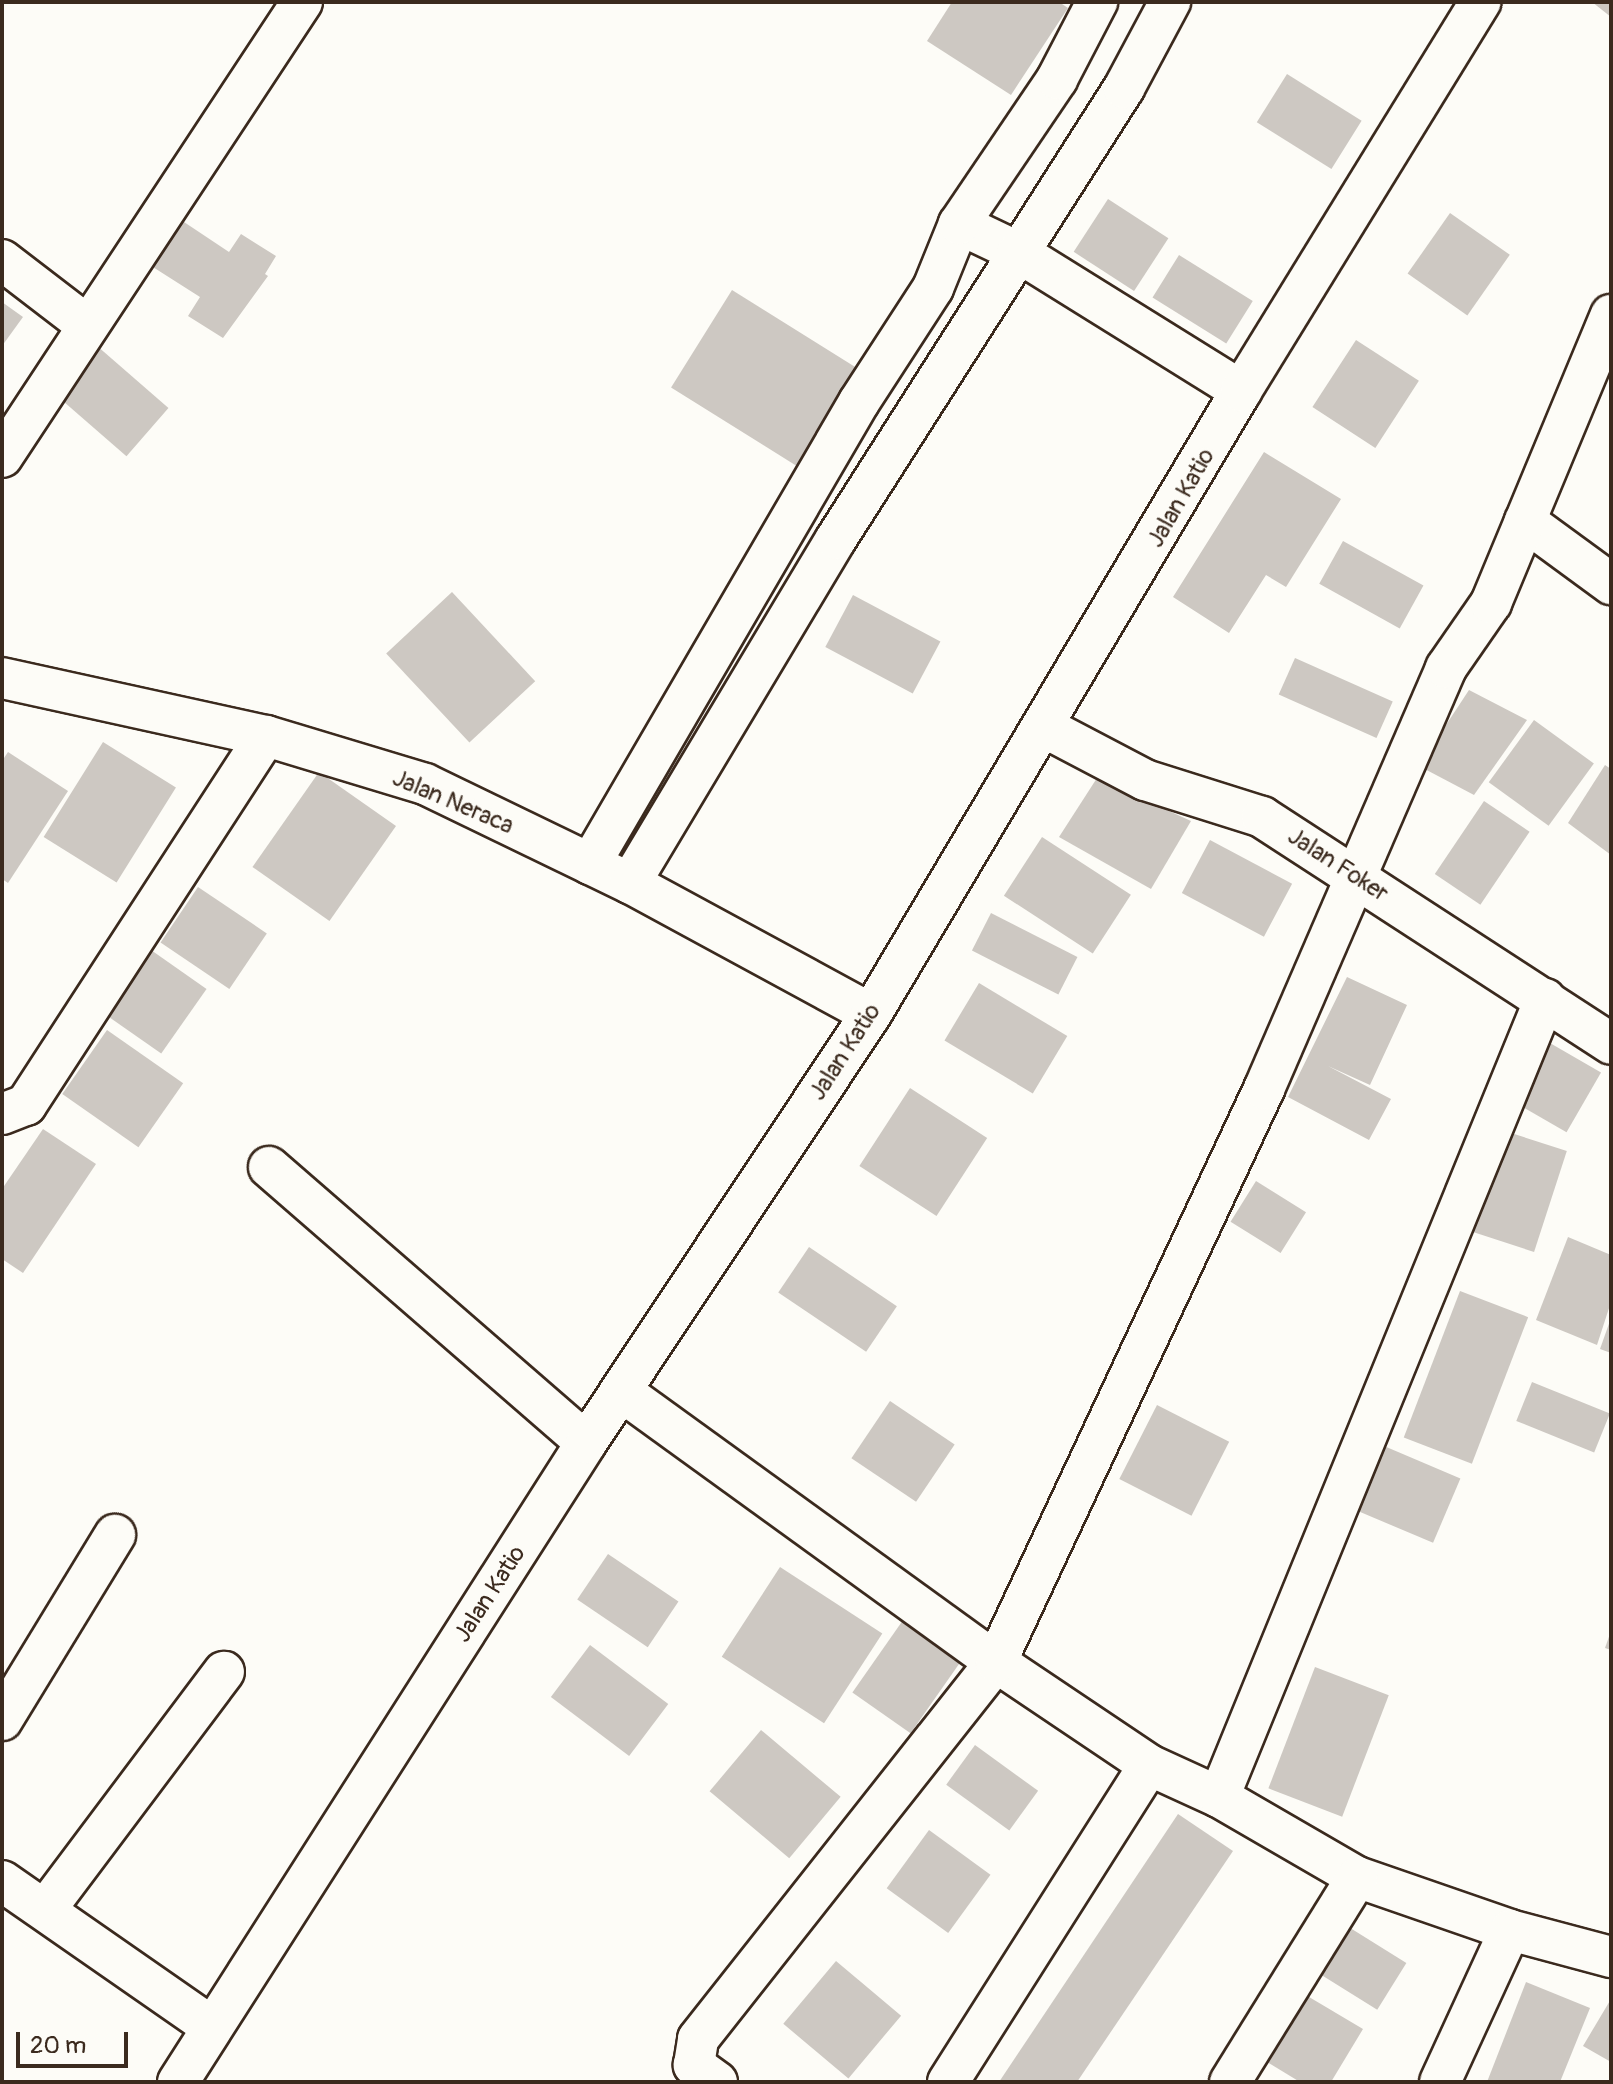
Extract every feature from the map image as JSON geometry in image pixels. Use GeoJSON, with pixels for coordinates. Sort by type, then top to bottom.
{"type":"FeatureCollection","features":[{"type":"Feature","properties":{"kind":"street"},"geometry":{"type":"LineString","coordinates":[[2,457],[302,2]]}},
{"type":"Feature","properties":{"kind":"street"},"geometry":{"type":"LineString","coordinates":[[590,864],[749,587],[933,288],[959,224],[1057,79],[1097,2]]}},
{"type":"Feature","properties":{"kind":"street"},"geometry":{"type":"LineString","coordinates":[[630,883],[791,614],[1124,88],[1170,2]]}},
{"type":"Feature","properties":{"kind":"street","name":"Jalan Katio"},"geometry":{"type":"LineString","coordinates":[[178,2082],[586,1443],[871,1014],[1241,391],[1480,2]]}},
{"type":"Feature","properties":{"kind":"street"},"geometry":{"type":"LineString","coordinates":[[959,224],[1018,252],[1241,391]]}},
{"type":"Feature","properties":{"kind":"street"},"geometry":{"type":"LineString","coordinates":[[2,260],[88,326]]}},
{"type":"Feature","properties":{"kind":"street"},"geometry":{"type":"LineString","coordinates":[[717,2082],[694,2065],[698,2039],[996,1662],[1165,1307],[1446,668],[1491,603],[1611,315]]}},
{"type":"Feature","properties":{"kind":"street"},"geometry":{"type":"LineString","coordinates":[[1525,521],[1611,584]]}},
{"type":"Feature","properties":{"kind":"street"},"geometry":{"type":"LineString","coordinates":[[749,587],[791,614]]}},
{"type":"Feature","properties":{"kind":"street","name":"Jalan Neraca"},"geometry":{"type":"LineString","coordinates":[[2,678],[266,736],[425,784],[630,883],[871,1014]]}},
{"type":"Feature","properties":{"kind":"street","name":"Jalan Foker"},"geometry":{"type":"LineString","coordinates":[[1044,727],[1145,780],[1262,817],[1611,1044]]}},
{"type":"Feature","properties":{"kind":"street"},"geometry":{"type":"LineString","coordinates":[[2,1114],[26,1105],[266,736]]}},
{"type":"Feature","properties":{"kind":"street"},"geometry":{"type":"LineString","coordinates":[[1219,1797],[1545,999]]}},
{"type":"Feature","properties":{"kind":"street"},"geometry":{"type":"LineString","coordinates":[[269,1167],[586,1443]]}},
{"type":"Feature","properties":{"kind":"street"},"geometry":{"type":"LineString","coordinates":[[621,1391],[996,1662],[1149,1765],[1219,1797],[1357,1877],[1510,1930],[1611,1957]]}},
{"type":"Feature","properties":{"kind":"street"},"geometry":{"type":"LineString","coordinates":[[2,1720],[115,1535]]}},
{"type":"Feature","properties":{"kind":"street"},"geometry":{"type":"LineString","coordinates":[[45,1910],[224,1672]]}},
{"type":"Feature","properties":{"kind":"street"},"geometry":{"type":"LineString","coordinates":[[948,2082],[1149,1765]]}},
{"type":"Feature","properties":{"kind":"street"},"geometry":{"type":"LineString","coordinates":[[1230,2082],[1357,1877]]}},
{"type":"Feature","properties":{"kind":"street"},"geometry":{"type":"LineString","coordinates":[[2,1881],[212,2027]]}},
{"type":"Feature","properties":{"kind":"street"},"geometry":{"type":"LineString","coordinates":[[1440,2082],[1510,1930]]}},
{"type":"Feature","properties":{"kind":"building"},"geometry":{"type":"Polygon","coordinates":[[[952,2],[1059,2],[1068,8],[1011,95],[927,41],[952,2]]]}},
{"type":"Feature","properties":{"kind":"building"},"geometry":{"type":"Polygon","coordinates":[[[1592,2],[1611,2],[1611,17],[1592,2]]]}},
{"type":"Feature","properties":{"kind":"building"},"geometry":{"type":"Polygon","coordinates":[[[1287,74],[1362,121],[1331,169],[1257,122],[1287,74]]]}},
{"type":"Feature","properties":{"kind":"building"},"geometry":{"type":"Polygon","coordinates":[[[1108,199],[1168,238],[1134,291],[1074,252],[1108,199]]]}},
{"type":"Feature","properties":{"kind":"building"},"geometry":{"type":"Polygon","coordinates":[[[1450,213],[1510,255],[1467,315],[1408,274],[1450,213]]]}},
{"type":"Feature","properties":{"kind":"building"},"geometry":{"type":"Polygon","coordinates":[[[175,216],[229,252],[241,234],[276,256],[265,274],[268,276],[223,338],[188,316],[200,297],[145,262],[175,216]]]}},
{"type":"Feature","properties":{"kind":"building"},"geometry":{"type":"Polygon","coordinates":[[[1179,255],[1253,301],[1226,344],[1153,297],[1179,255]]]}},
{"type":"Feature","properties":{"kind":"building"},"geometry":{"type":"Polygon","coordinates":[[[732,290],[867,374],[806,472],[671,388],[732,290]]]}},
{"type":"Feature","properties":{"kind":"building"},"geometry":{"type":"Polygon","coordinates":[[[2,302],[23,317],[2,346],[2,302]]]}},
{"type":"Feature","properties":{"kind":"building"},"geometry":{"type":"Polygon","coordinates":[[[1356,340],[1419,381],[1375,448],[1312,407],[1356,340]]]}},
{"type":"Feature","properties":{"kind":"building"},"geometry":{"type":"Polygon","coordinates":[[[96,345],[168,408],[126,456],[54,393],[96,345]]]}},
{"type":"Feature","properties":{"kind":"building"},"geometry":{"type":"Polygon","coordinates":[[[1264,452],[1341,499],[1286,587],[1266,575],[1229,633],[1173,597],[1264,452]]]}},
{"type":"Feature","properties":{"kind":"building"},"geometry":{"type":"Polygon","coordinates":[[[1343,541],[1423,586],[1400,628],[1319,584],[1343,541]]]}},
{"type":"Feature","properties":{"kind":"building"},"geometry":{"type":"Polygon","coordinates":[[[452,592],[535,681],[469,743],[386,653],[452,592]]]}},
{"type":"Feature","properties":{"kind":"building"},"geometry":{"type":"Polygon","coordinates":[[[853,595],[940,641],[913,694],[825,647],[853,595]]]}},
{"type":"Feature","properties":{"kind":"building"},"geometry":{"type":"Polygon","coordinates":[[[1295,658],[1393,702],[1376,738],[1279,695],[1295,658]]]}},
{"type":"Feature","properties":{"kind":"building"},"geometry":{"type":"Polygon","coordinates":[[[1469,690],[1527,720],[1474,795],[1419,766],[1469,690]]]}},
{"type":"Feature","properties":{"kind":"building"},"geometry":{"type":"Polygon","coordinates":[[[1534,720],[1594,763],[1549,826],[1489,782],[1534,720]]]}},
{"type":"Feature","properties":{"kind":"building"},"geometry":{"type":"Polygon","coordinates":[[[103,742],[176,788],[117,883],[44,837],[103,742]]]}},
{"type":"Feature","properties":{"kind":"building"},"geometry":{"type":"Polygon","coordinates":[[[8,752],[68,791],[8,883],[2,879],[2,761],[8,752]]]}},
{"type":"Feature","properties":{"kind":"building"},"geometry":{"type":"Polygon","coordinates":[[[1605,765],[1611,769],[1611,855],[1568,823],[1605,765]]]}},
{"type":"Feature","properties":{"kind":"building"},"geometry":{"type":"Polygon","coordinates":[[[319,772],[396,826],[329,921],[252,867],[319,772]]]}},
{"type":"Feature","properties":{"kind":"building"},"geometry":{"type":"Polygon","coordinates":[[[1097,778],[1191,821],[1151,889],[1059,837],[1097,778]]]}},
{"type":"Feature","properties":{"kind":"building"},"geometry":{"type":"Polygon","coordinates":[[[1484,801],[1530,832],[1480,905],[1435,874],[1484,801]]]}},
{"type":"Feature","properties":{"kind":"building"},"geometry":{"type":"Polygon","coordinates":[[[1042,837],[1131,895],[1093,953],[1004,896],[1042,837]]]}},
{"type":"Feature","properties":{"kind":"building"},"geometry":{"type":"Polygon","coordinates":[[[1210,840],[1292,884],[1264,937],[1182,893],[1210,840]]]}},
{"type":"Feature","properties":{"kind":"building"},"geometry":{"type":"Polygon","coordinates":[[[198,887],[267,933],[229,989],[161,943],[198,887]]]}},
{"type":"Feature","properties":{"kind":"building"},"geometry":{"type":"Polygon","coordinates":[[[991,913],[1077,957],[1058,994],[972,950],[991,913]]]}},
{"type":"Feature","properties":{"kind":"building"},"geometry":{"type":"Polygon","coordinates":[[[141,943],[207,989],[161,1054],[96,1008],[141,943]]]}},
{"type":"Feature","properties":{"kind":"building"},"geometry":{"type":"Polygon","coordinates":[[[1347,977],[1407,1005],[1370,1085],[1328,1066],[1391,1099],[1369,1140],[1288,1097],[1347,977]]]}},
{"type":"Feature","properties":{"kind":"building"},"geometry":{"type":"Polygon","coordinates":[[[979,983],[1067,1036],[1033,1093],[944,1040],[979,983]]]}},
{"type":"Feature","properties":{"kind":"building"},"geometry":{"type":"Polygon","coordinates":[[[107,1030],[183,1083],[138,1147],[62,1094],[107,1030]]]}},
{"type":"Feature","properties":{"kind":"building"},"geometry":{"type":"Polygon","coordinates":[[[1543,1039],[1601,1072],[1567,1132],[1508,1099],[1543,1039]]]}},
{"type":"Feature","properties":{"kind":"building"},"geometry":{"type":"Polygon","coordinates":[[[910,1088],[987,1138],[937,1216],[859,1166],[910,1088]]]}},
{"type":"Feature","properties":{"kind":"building"},"geometry":{"type":"Polygon","coordinates":[[[43,1129],[96,1164],[23,1273],[2,1259],[2,1189],[43,1129]]]}},
{"type":"Feature","properties":{"kind":"building"},"geometry":{"type":"Polygon","coordinates":[[[1505,1131],[1567,1151],[1534,1252],[1472,1232],[1505,1131]]]}},
{"type":"Feature","properties":{"kind":"building"},"geometry":{"type":"Polygon","coordinates":[[[1256,1181],[1306,1212],[1281,1253],[1231,1222],[1256,1181]]]}},
{"type":"Feature","properties":{"kind":"building"},"geometry":{"type":"Polygon","coordinates":[[[1568,1237],[1611,1255],[1611,1302],[1597,1345],[1536,1320],[1568,1237]]]}},
{"type":"Feature","properties":{"kind":"building"},"geometry":{"type":"Polygon","coordinates":[[[809,1247],[897,1306],[866,1352],[778,1293],[809,1247]]]}},
{"type":"Feature","properties":{"kind":"building"},"geometry":{"type":"Polygon","coordinates":[[[1460,1291],[1528,1317],[1472,1464],[1404,1438],[1460,1291]]]}},
{"type":"Feature","properties":{"kind":"building"},"geometry":{"type":"Polygon","coordinates":[[[1611,1318],[1611,1353],[1600,1349],[1611,1318]]]}},
{"type":"Feature","properties":{"kind":"building"},"geometry":{"type":"Polygon","coordinates":[[[1532,1382],[1610,1413],[1594,1452],[1516,1421],[1532,1382]]]}},
{"type":"Feature","properties":{"kind":"building"},"geometry":{"type":"Polygon","coordinates":[[[890,1401],[955,1445],[916,1502],[851,1458],[890,1401]]]}},
{"type":"Feature","properties":{"kind":"building"},"geometry":{"type":"Polygon","coordinates":[[[1157,1405],[1229,1442],[1191,1516],[1119,1479],[1157,1405]]]}},
{"type":"Feature","properties":{"kind":"building"},"geometry":{"type":"Polygon","coordinates":[[[1384,1446],[1460,1478],[1433,1543],[1357,1510],[1384,1446]]]}},
{"type":"Feature","properties":{"kind":"building"},"geometry":{"type":"Polygon","coordinates":[[[608,1554],[678,1602],[648,1647],[577,1600],[608,1554]]]}},
{"type":"Feature","properties":{"kind":"building"},"geometry":{"type":"Polygon","coordinates":[[[780,1567],[882,1633],[824,1723],[722,1657],[780,1567]]]}},
{"type":"Feature","properties":{"kind":"building"},"geometry":{"type":"Polygon","coordinates":[[[908,1613],[966,1654],[911,1733],[852,1692],[908,1613]]]}},
{"type":"Feature","properties":{"kind":"building"},"geometry":{"type":"Polygon","coordinates":[[[1611,1631],[1611,1650],[1605,1648],[1611,1631]]]}},
{"type":"Feature","properties":{"kind":"building"},"geometry":{"type":"Polygon","coordinates":[[[590,1645],[668,1704],[629,1756],[551,1697],[590,1645]]]}},
{"type":"Feature","properties":{"kind":"building"},"geometry":{"type":"Polygon","coordinates":[[[1315,1667],[1389,1695],[1342,1817],[1268,1788],[1315,1667]]]}},
{"type":"Feature","properties":{"kind":"building"},"geometry":{"type":"Polygon","coordinates":[[[761,1730],[841,1797],[789,1858],[710,1791],[761,1730]]]}},
{"type":"Feature","properties":{"kind":"building"},"geometry":{"type":"Polygon","coordinates":[[[975,1745],[1038,1791],[1009,1830],[946,1785],[975,1745]]]}},
{"type":"Feature","properties":{"kind":"building"},"geometry":{"type":"Polygon","coordinates":[[[1178,1814],[1233,1851],[1077,2082],[999,2082],[1178,1814]]]}},
{"type":"Feature","properties":{"kind":"building"},"geometry":{"type":"Polygon","coordinates":[[[929,1830],[990,1875],[948,1933],[887,1888],[929,1830]]]}},
{"type":"Feature","properties":{"kind":"building"},"geometry":{"type":"Polygon","coordinates":[[[1347,1926],[1406,1963],[1377,2010],[1318,1973],[1347,1926]]]}},
{"type":"Feature","properties":{"kind":"building"},"geometry":{"type":"Polygon","coordinates":[[[836,1961],[901,2016],[848,2078],[783,2024],[836,1961]]]}},
{"type":"Feature","properties":{"kind":"building"},"geometry":{"type":"Polygon","coordinates":[[[1526,1982],[1590,2008],[1560,2082],[1487,2082],[1526,1982]]]}},
{"type":"Feature","properties":{"kind":"building"},"geometry":{"type":"Polygon","coordinates":[[[1304,1994],[1363,2029],[1331,2082],[1300,2082],[1264,2060],[1304,1994]]]}},
{"type":"Feature","properties":{"kind":"building"},"geometry":{"type":"Polygon","coordinates":[[[1611,1999],[1611,2062],[1583,2046],[1611,1999]]]}}]}
